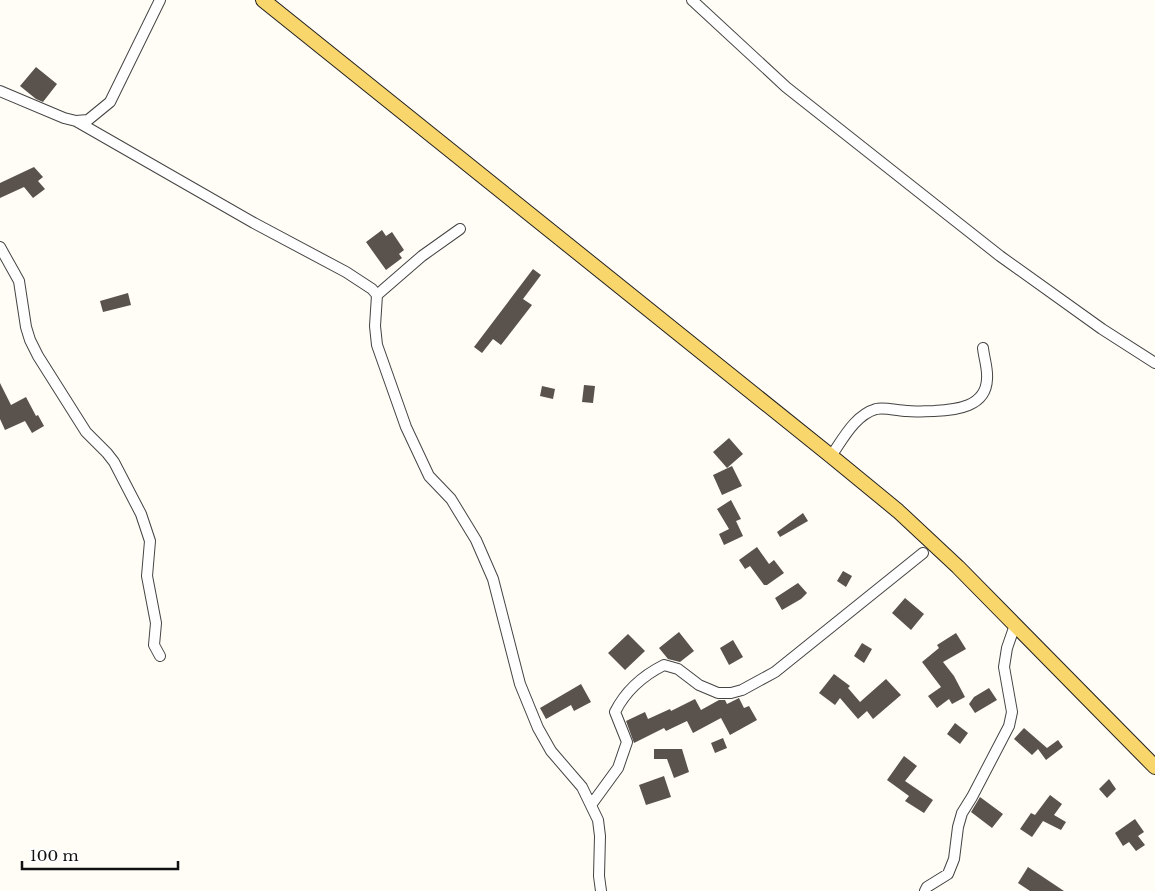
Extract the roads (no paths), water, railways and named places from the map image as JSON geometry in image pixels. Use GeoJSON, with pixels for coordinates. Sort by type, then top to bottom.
{"type":"FeatureCollection","features":[{"type":"Feature","properties":{"kind":"main road"},"geometry":{"type":"LineString","coordinates":[[262,0],[898,511],[958,567],[1152,760]]}},
{"type":"Feature","properties":{"kind":"street"},"geometry":{"type":"LineString","coordinates":[[83,122],[110,102],[160,0]]}},
{"type":"Feature","properties":{"kind":"street"},"geometry":{"type":"LineString","coordinates":[[692,0],[786,87],[1000,256],[1102,329],[1155,363]]}},
{"type":"Feature","properties":{"kind":"street"},"geometry":{"type":"LineString","coordinates":[[0,91],[64,118],[83,122],[254,223],[346,272],[372,289],[377,295],[375,326],[377,346],[406,427],[429,476],[450,499],[476,540],[493,579],[520,684],[538,728],[551,752],[582,787],[598,820],[601,891]]}},
{"type":"Feature","properties":{"kind":"street"},"geometry":{"type":"LineString","coordinates":[[377,295],[422,256],[460,229]]}},
{"type":"Feature","properties":{"kind":"street"},"geometry":{"type":"LineString","coordinates":[[0,247],[19,280],[26,327],[38,356],[86,432],[114,462],[141,514],[150,541],[147,576],[156,623],[154,645],[160,656]]}},
{"type":"Feature","properties":{"kind":"street"},"geometry":{"type":"LineString","coordinates":[[831,456],[854,423],[864,415],[878,409],[910,412],[956,410],[970,406],[980,398],[985,388],[987,378],[983,348]]}},
{"type":"Feature","properties":{"kind":"street"},"geometry":{"type":"LineString","coordinates":[[591,805],[618,768],[627,742],[615,712],[639,680],[664,665],[678,669],[700,685],[718,693],[731,693],[742,690],[775,672],[923,553]]}},
{"type":"Feature","properties":{"kind":"street"},"geometry":{"type":"LineString","coordinates":[[925,891],[948,874],[954,859],[958,827],[962,813],[1009,726],[1012,712],[1004,667],[1007,648],[1015,625]]}}]}
